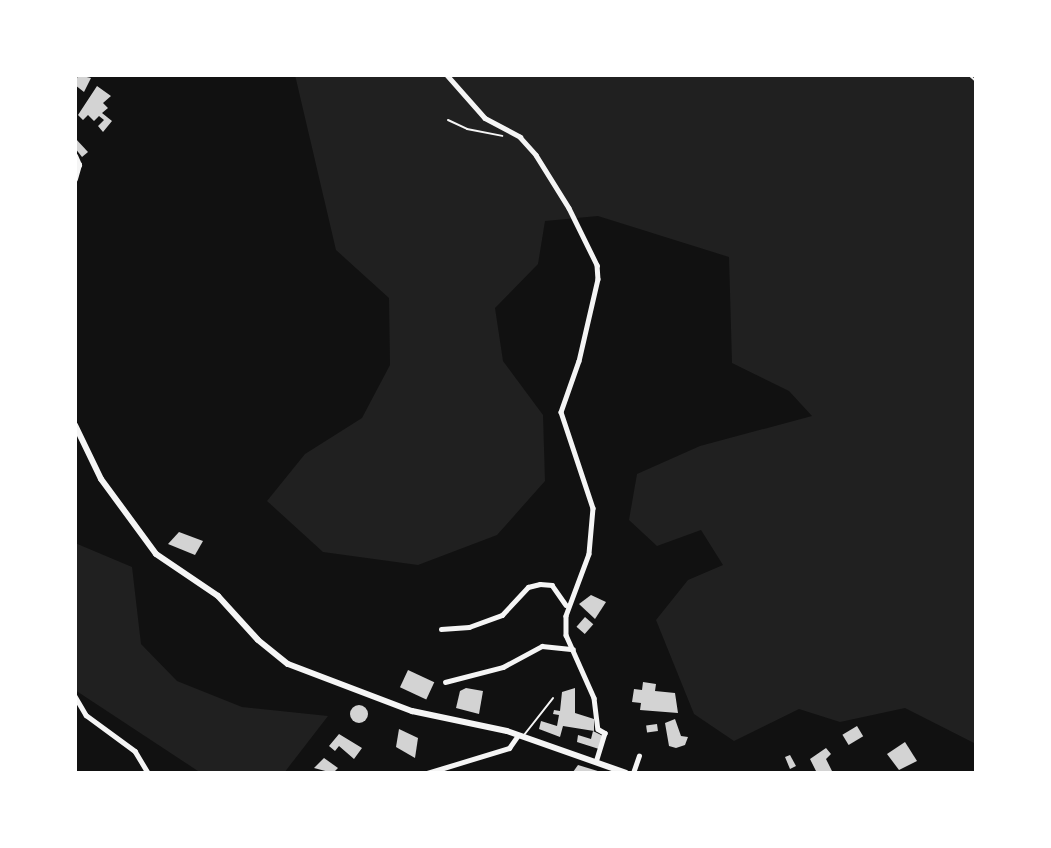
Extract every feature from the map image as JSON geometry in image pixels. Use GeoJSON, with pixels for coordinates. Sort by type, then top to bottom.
{"type":"FeatureCollection","features":[{"type":"Feature","properties":{"kind":"main road"},"geometry":{"type":"LineString","coordinates":[[75,156],[79,165],[75,179]]}},
{"type":"Feature","properties":{"kind":"main road"},"geometry":{"type":"LineString","coordinates":[[75,425],[101,479],[156,554],[228,605],[269,651],[323,681],[412,711],[521,736],[626,773]]}},
{"type":"Feature","properties":{"kind":"street"},"geometry":{"type":"LineString","coordinates":[[447,75],[485,118],[520,136],[536,155],[569,208],[597,265],[598,279],[579,361],[561,412],[593,508],[589,554],[566,606],[566,635],[594,698],[598,729],[605,733],[596,762]]}},
{"type":"Feature","properties":{"kind":"street"},"geometry":{"type":"LineString","coordinates":[[441,629],[470,627],[502,615],[528,587],[540,584],[552,585],[566,606]]}},
{"type":"Feature","properties":{"kind":"street"},"geometry":{"type":"LineString","coordinates":[[445,682],[503,667],[542,646],[573,649]]}},
{"type":"Feature","properties":{"kind":"street"},"geometry":{"type":"LineString","coordinates":[[75,696],[86,715],[135,751],[148,773]]}},
{"type":"Feature","properties":{"kind":"street"},"geometry":{"type":"LineString","coordinates":[[427,773],[509,748],[521,736]]}},
{"type":"Feature","properties":{"kind":"street"},"geometry":{"type":"LineString","coordinates":[[633,773],[639,756]]}},
{"type":"Feature","properties":{"kind":"lane"},"geometry":{"type":"LineString","coordinates":[[521,736],[538,712],[553,698]]}},
{"type":"Feature","properties":{"kind":"path"},"geometry":{"type":"LineString","coordinates":[[969,75],[976,82]]}},
{"type":"Feature","properties":{"kind":"path"},"geometry":{"type":"LineString","coordinates":[[448,120],[467,129],[504,136]]}},
{"type":"Feature","properties":{"kind":"shaded area"},"geometry":{"type":"Polygon","coordinates":[[[295,75],[976,75],[976,744],[905,708],[840,722],[799,709],[734,741],[694,714],[656,620],[688,580],[723,565],[701,530],[657,546],[629,520],[637,474],[700,446],[812,416],[789,391],[732,363],[729,257],[598,216],[545,221],[538,264],[495,308],[503,361],[543,415],[545,481],[497,535],[418,565],[323,552],[267,501],[305,454],[362,418],[390,365],[389,298],[336,250],[295,75]]]}},
{"type":"Feature","properties":{"kind":"shaded area"},"geometry":{"type":"Polygon","coordinates":[[[75,543],[132,567],[141,644],[177,681],[242,707],[328,716],[284,773],[201,773],[75,690],[75,543]]]}},
{"type":"Feature","properties":{"kind":"building"},"geometry":{"type":"Polygon","coordinates":[[[78,75],[91,78],[84,92],[75,85],[78,75]]]}},
{"type":"Feature","properties":{"kind":"building"},"geometry":{"type":"Polygon","coordinates":[[[97,86],[111,96],[103,103],[108,108],[102,113],[112,121],[103,132],[98,126],[104,120],[99,116],[94,121],[88,115],[83,120],[78,115],[97,86]]]}},
{"type":"Feature","properties":{"kind":"building"},"geometry":{"type":"Polygon","coordinates":[[[75,138],[88,152],[82,157],[75,148],[75,138]]]}},
{"type":"Feature","properties":{"kind":"building"},"geometry":{"type":"Polygon","coordinates":[[[179,532],[203,541],[195,555],[168,544],[179,532]]]}},
{"type":"Feature","properties":{"kind":"building"},"geometry":{"type":"Polygon","coordinates":[[[591,595],[606,602],[595,619],[579,604],[591,595]]]}},
{"type":"Feature","properties":{"kind":"building"},"geometry":{"type":"Polygon","coordinates":[[[585,617],[593,624],[585,634],[576,627],[585,617]]]}},
{"type":"Feature","properties":{"kind":"building"},"geometry":{"type":"Polygon","coordinates":[[[408,670],[434,682],[426,699],[400,687],[408,670]]]}},
{"type":"Feature","properties":{"kind":"building"},"geometry":{"type":"Polygon","coordinates":[[[643,682],[656,684],[655,691],[675,693],[678,713],[640,710],[641,703],[632,702],[634,689],[642,690],[643,682]]]}},
{"type":"Feature","properties":{"kind":"building"},"geometry":{"type":"Polygon","coordinates":[[[466,688],[483,691],[479,714],[456,708],[460,691],[466,688]]]}},
{"type":"Feature","properties":{"kind":"building"},"geometry":{"type":"Polygon","coordinates":[[[575,688],[575,713],[594,719],[594,731],[563,726],[560,737],[539,729],[541,721],[557,726],[559,715],[553,714],[554,710],[560,711],[562,692],[575,688]]]}},
{"type":"Feature","properties":{"kind":"building"},"geometry":{"type":"Polygon","coordinates":[[[359,705],[365,708],[368,714],[365,720],[359,723],[353,720],[350,714],[353,708],[359,705]]]}},
{"type":"Feature","properties":{"kind":"building"},"geometry":{"type":"Polygon","coordinates":[[[675,719],[681,736],[688,737],[685,745],[676,748],[669,746],[665,723],[675,719]]]}},
{"type":"Feature","properties":{"kind":"building"},"geometry":{"type":"Polygon","coordinates":[[[657,724],[658,731],[647,732],[646,726],[657,724]]]}},
{"type":"Feature","properties":{"kind":"building"},"geometry":{"type":"Polygon","coordinates":[[[857,726],[863,736],[849,745],[842,735],[857,726]]]}},
{"type":"Feature","properties":{"kind":"building"},"geometry":{"type":"Polygon","coordinates":[[[399,729],[418,738],[415,758],[396,747],[399,729]]]}},
{"type":"Feature","properties":{"kind":"building"},"geometry":{"type":"Polygon","coordinates":[[[593,731],[603,736],[599,749],[577,742],[578,735],[591,739],[593,731]]]}},
{"type":"Feature","properties":{"kind":"building"},"geometry":{"type":"Polygon","coordinates":[[[339,734],[362,748],[354,759],[339,746],[335,751],[329,746],[339,734]]]}},
{"type":"Feature","properties":{"kind":"building"},"geometry":{"type":"Polygon","coordinates":[[[905,742],[917,761],[899,770],[887,754],[905,742]]]}},
{"type":"Feature","properties":{"kind":"building"},"geometry":{"type":"Polygon","coordinates":[[[826,748],[831,754],[826,759],[833,773],[817,773],[810,759],[826,748]]]}},
{"type":"Feature","properties":{"kind":"building"},"geometry":{"type":"Polygon","coordinates":[[[790,755],[796,766],[790,769],[785,757],[790,755]]]}},
{"type":"Feature","properties":{"kind":"building"},"geometry":{"type":"Polygon","coordinates":[[[324,758],[338,768],[333,773],[314,768],[324,758]]]}},
{"type":"Feature","properties":{"kind":"building"},"geometry":{"type":"Polygon","coordinates":[[[578,765],[601,772],[601,773],[573,772],[578,765]]]}}]}
